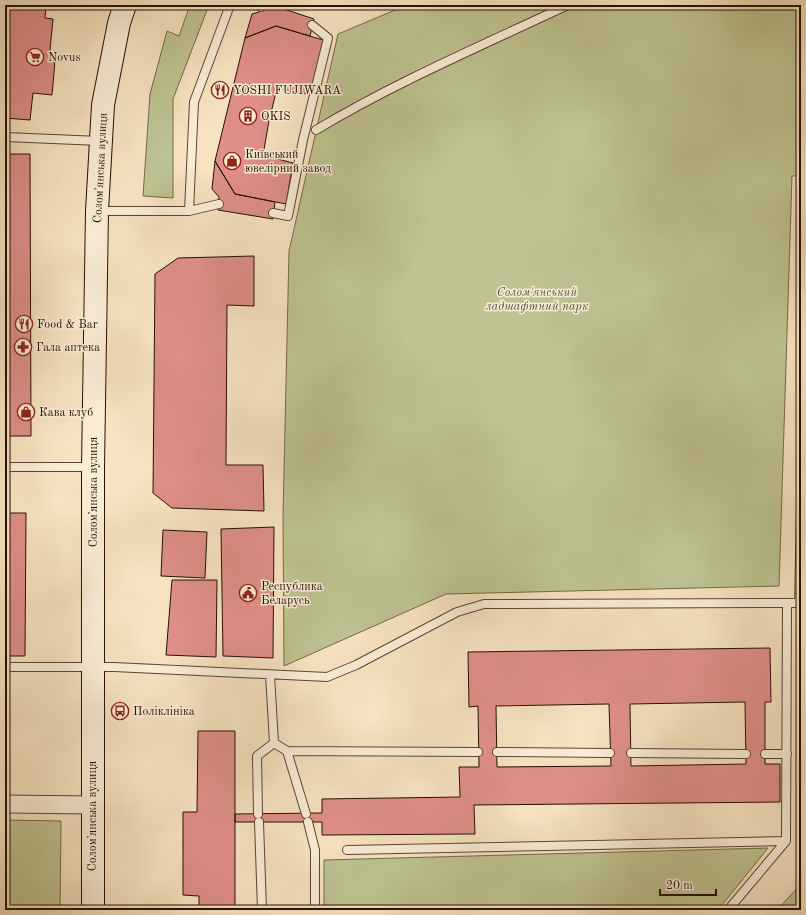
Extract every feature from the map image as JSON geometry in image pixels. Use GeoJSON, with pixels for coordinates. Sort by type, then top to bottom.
{"type":"FeatureCollection","features":[{"type":"Feature","properties":{"kind":"main road","name":"Соломʼянська вулиця"},"geometry":{"type":"LineString","coordinates":[[93,910],[93,467],[97,211],[103,105],[119,23],[126,5]]}},
{"type":"Feature","properties":{"kind":"street"},"geometry":{"type":"LineString","coordinates":[[5,804],[92,805]]}},
{"type":"Feature","properties":{"kind":"lane"},"geometry":{"type":"LineString","coordinates":[[189,211],[194,102],[230,5]]}},
{"type":"Feature","properties":{"kind":"lane"},"geometry":{"type":"LineString","coordinates":[[316,130],[404,82],[568,5]]}},
{"type":"Feature","properties":{"kind":"lane"},"geometry":{"type":"LineString","coordinates":[[273,212],[288,216],[303,140],[328,38],[312,25]]}},
{"type":"Feature","properties":{"kind":"lane"},"geometry":{"type":"LineString","coordinates":[[5,137],[100,141]]}},
{"type":"Feature","properties":{"kind":"lane"},"geometry":{"type":"LineString","coordinates":[[97,211],[189,211],[219,204]]}},
{"type":"Feature","properties":{"kind":"lane"},"geometry":{"type":"LineString","coordinates":[[5,467],[93,467]]}},
{"type":"Feature","properties":{"kind":"lane"},"geometry":{"type":"LineString","coordinates":[[5,667],[93,667],[327,677],[356,665],[457,612],[484,604],[800,603],[801,508]]}},
{"type":"Feature","properties":{"kind":"lane"},"geometry":{"type":"LineString","coordinates":[[728,910],[786,841],[787,603]]}},
{"type":"Feature","properties":{"kind":"lane"},"geometry":{"type":"LineString","coordinates":[[270,674],[274,743]]}},
{"type":"Feature","properties":{"kind":"lane"},"geometry":{"type":"LineString","coordinates":[[274,743],[287,751],[478,752]]}},
{"type":"Feature","properties":{"kind":"lane"},"geometry":{"type":"LineString","coordinates":[[262,910],[257,756],[274,743]]}},
{"type":"Feature","properties":{"kind":"lane"},"geometry":{"type":"LineString","coordinates":[[287,751],[316,850],[314,910]]}},
{"type":"Feature","properties":{"kind":"lane"},"geometry":{"type":"LineString","coordinates":[[497,752],[610,753]]}},
{"type":"Feature","properties":{"kind":"lane"},"geometry":{"type":"LineString","coordinates":[[631,753],[746,754]]}},
{"type":"Feature","properties":{"kind":"lane"},"geometry":{"type":"LineString","coordinates":[[765,754],[786,754]]}},
{"type":"Feature","properties":{"kind":"lane"},"geometry":{"type":"LineString","coordinates":[[347,850],[786,841]]}},
{"type":"Feature","properties":{"kind":"green space"},"geometry":{"type":"Polygon","coordinates":[[[190,5],[209,5],[173,99],[173,198],[143,196],[150,94],[167,31],[179,36],[190,5]]]}},
{"type":"Feature","properties":{"kind":"green space","name":"Солом'янський ладшафтний парк"},"geometry":{"type":"Polygon","coordinates":[[[407,5],[801,5],[801,176],[792,176],[779,586],[446,594],[284,666],[283,516],[289,251],[338,34],[407,5]]]}},
{"type":"Feature","properties":{"kind":"green space"},"geometry":{"type":"Polygon","coordinates":[[[5,820],[61,821],[60,910],[5,910],[5,820]]]}},
{"type":"Feature","properties":{"kind":"green space"},"geometry":{"type":"Polygon","coordinates":[[[768,848],[718,910],[324,910],[324,860],[768,848]]]}},
{"type":"Feature","properties":{"kind":"green space"},"geometry":{"type":"Polygon","coordinates":[[[801,884],[801,910],[777,910],[801,884]]]}},
{"type":"Feature","properties":{"kind":"building"},"geometry":{"type":"Polygon","coordinates":[[[5,5],[46,5],[45,18],[53,19],[49,60],[55,61],[52,95],[33,93],[30,120],[5,118],[5,5]]]}},
{"type":"Feature","properties":{"kind":"building"},"geometry":{"type":"Polygon","coordinates":[[[262,5],[272,5],[314,19],[310,36],[276,26],[245,38],[252,14],[259,12],[262,5]]]}},
{"type":"Feature","properties":{"kind":"building","name":"OKIS"},"geometry":{"type":"Polygon","coordinates":[[[276,26],[323,40],[312,95],[277,88],[269,121],[263,155],[293,163],[286,204],[235,194],[215,161],[245,38],[276,26]]]}},
{"type":"Feature","properties":{"kind":"building"},"geometry":{"type":"Polygon","coordinates":[[[5,154],[30,154],[31,436],[5,436],[5,154]]]}},
{"type":"Feature","properties":{"kind":"building"},"geometry":{"type":"Polygon","coordinates":[[[215,161],[235,194],[275,202],[273,219],[218,210],[219,197],[212,189],[215,161]]]}},
{"type":"Feature","properties":{"kind":"building"},"geometry":{"type":"Polygon","coordinates":[[[254,256],[254,306],[227,305],[226,465],[263,465],[264,511],[172,508],[153,493],[155,274],[178,258],[254,256]]]}},
{"type":"Feature","properties":{"kind":"building"},"geometry":{"type":"Polygon","coordinates":[[[5,513],[26,513],[25,656],[5,656],[5,513]]]}},
{"type":"Feature","properties":{"kind":"building","name":"Республика Беларусь"},"geometry":{"type":"Polygon","coordinates":[[[274,527],[273,658],[223,656],[221,529],[274,527]]]}},
{"type":"Feature","properties":{"kind":"building"},"geometry":{"type":"Polygon","coordinates":[[[163,530],[207,532],[205,578],[161,576],[163,530]]]}},
{"type":"Feature","properties":{"kind":"building"},"geometry":{"type":"Polygon","coordinates":[[[172,580],[217,580],[216,657],[166,655],[172,580]]]}},
{"type":"Feature","properties":{"kind":"building"},"geometry":{"type":"Polygon","coordinates":[[[770,648],[771,702],[765,702],[765,764],[780,764],[780,802],[474,805],[475,834],[322,835],[322,822],[235,822],[235,814],[322,813],[322,799],[460,797],[459,767],[479,767],[478,706],[469,707],[468,652],[770,648]],[[745,702],[630,704],[631,766],[746,764],[745,702]],[[609,704],[496,706],[497,767],[611,766],[609,704]]]}},
{"type":"Feature","properties":{"kind":"building"},"geometry":{"type":"Polygon","coordinates":[[[198,731],[235,731],[235,910],[199,910],[199,896],[183,895],[183,812],[197,812],[198,731]]]}},
{"type":"Feature","properties":{"kind":"place","name":"Novus"},"geometry":{"type":"Point","coordinates":[35,57]}},
{"type":"Feature","properties":{"kind":"place","name":"YOSHI FUJIWARA"},"geometry":{"type":"Point","coordinates":[220,90]}},
{"type":"Feature","properties":{"kind":"place","name":"OKIS"},"geometry":{"type":"Point","coordinates":[248,116]}},
{"type":"Feature","properties":{"kind":"place","name":"Київський ювелірний завод"},"geometry":{"type":"Point","coordinates":[232,161]}},
{"type":"Feature","properties":{"kind":"place","name":"Food & Bar"},"geometry":{"type":"Point","coordinates":[24,324]}},
{"type":"Feature","properties":{"kind":"place","name":"Гала аптека"},"geometry":{"type":"Point","coordinates":[23,347]}},
{"type":"Feature","properties":{"kind":"place","name":"Кава клуб"},"geometry":{"type":"Point","coordinates":[26,412]}},
{"type":"Feature","properties":{"kind":"place","name":"Республика Беларусь"},"geometry":{"type":"Point","coordinates":[248,593]}},
{"type":"Feature","properties":{"kind":"place","name":"Поліклініка"},"geometry":{"type":"Point","coordinates":[120,711]}}]}
